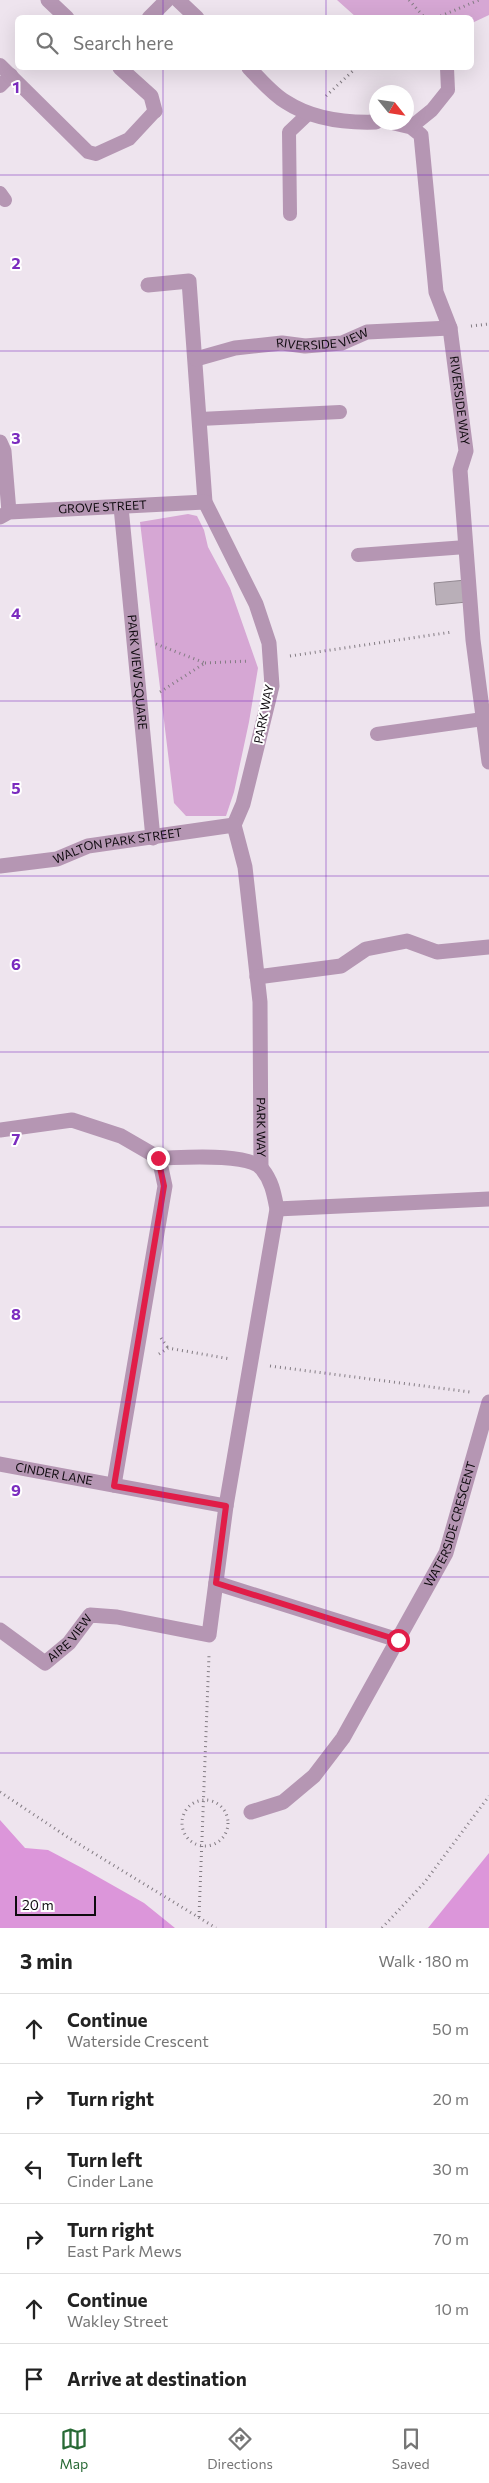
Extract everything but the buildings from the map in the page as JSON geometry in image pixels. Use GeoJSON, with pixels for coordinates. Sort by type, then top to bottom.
{"type":"FeatureCollection","features":[{"type":"Feature","properties":{"kind":"street"},"geometry":{"type":"LineString","coordinates":[[48,0],[64,15]]}},
{"type":"Feature","properties":{"kind":"street"},"geometry":{"type":"LineString","coordinates":[[152,15],[167,0]]}},
{"type":"Feature","properties":{"kind":"street"},"geometry":{"type":"LineString","coordinates":[[178,0],[193,15]]}},
{"type":"Feature","properties":{"kind":"street"},"geometry":{"type":"LineString","coordinates":[[122,70],[151,96],[155,111]]}},
{"type":"Feature","properties":{"kind":"street"},"geometry":{"type":"LineString","coordinates":[[251,70],[285,102],[308,114],[355,122],[369,122]]}},
{"type":"Feature","properties":{"kind":"street","name":"RIVERSIDE WAY"},"geometry":{"type":"LineString","coordinates":[[414,129],[422,135],[436,292],[450,328],[466,452],[460,470],[472,629],[489,762]]}},
{"type":"Feature","properties":{"kind":"street","name":"PARK WAY"},"geometry":{"type":"LineString","coordinates":[[148,285],[189,281],[205,502],[256,604],[269,642],[272,686],[243,804],[234,825],[245,868],[260,1002],[261,1167],[273,1186],[277,1209],[226,1506],[209,1635]]}},
{"type":"Feature","properties":{"kind":"street","name":"RIVERSIDE VIEW"},"geometry":{"type":"LineString","coordinates":[[196,359],[235,348],[273,344],[305,346],[342,343],[367,332],[450,328]]}},
{"type":"Feature","properties":{"kind":"street"},"geometry":{"type":"LineString","coordinates":[[0,442],[4,451],[5,515]]}},
{"type":"Feature","properties":{"kind":"street","name":"GROVE STREET"},"geometry":{"type":"LineString","coordinates":[[5,515],[205,502]]}},
{"type":"Feature","properties":{"kind":"street","name":"PARK VIEW SQUARE"},"geometry":{"type":"LineString","coordinates":[[121,507],[153,838]]}},
{"type":"Feature","properties":{"kind":"street","name":"WALTON PARK STREET"},"geometry":{"type":"LineString","coordinates":[[0,866],[56,859],[88,846],[234,825]]}},
{"type":"Feature","properties":{"kind":"street"},"geometry":{"type":"LineString","coordinates":[[257,977],[341,966],[366,949],[408,941],[437,952],[489,947]]}},
{"type":"Feature","properties":{"kind":"street"},"geometry":{"type":"LineString","coordinates":[[0,1130],[72,1120],[121,1136],[158,1158],[164,1186],[114,1486]]}},
{"type":"Feature","properties":{"kind":"street","name":"PARK WAY"},"geometry":{"type":"LineString","coordinates":[[158,1158],[236,1158],[261,1167]]}},
{"type":"Feature","properties":{"kind":"street"},"geometry":{"type":"LineString","coordinates":[[277,1209],[489,1199]]}},
{"type":"Feature","properties":{"kind":"street","name":"WATERSIDE CRESCENT"},"geometry":{"type":"LineString","coordinates":[[250,1812],[283,1802],[314,1776],[343,1738],[446,1553],[484,1398]]}},
{"type":"Feature","properties":{"kind":"street","name":"CINDER LANE"},"geometry":{"type":"LineString","coordinates":[[0,1464],[226,1506]]}},
{"type":"Feature","properties":{"kind":"street"},"geometry":{"type":"LineString","coordinates":[[216,1583],[398,1640]]}},
{"type":"Feature","properties":{"kind":"street","name":"AIRE VIEW"},"geometry":{"type":"LineString","coordinates":[[0,1630],[46,1663],[69,1643],[90,1615],[117,1617],[209,1635]]}},
{"type":"Feature","properties":{"kind":"lane"},"geometry":{"type":"LineString","coordinates":[[0,65],[88,152],[96,154],[129,138],[155,111]]}},
{"type":"Feature","properties":{"kind":"lane"},"geometry":{"type":"LineString","coordinates":[[414,125],[432,110],[448,90],[447,70]]}},
{"type":"Feature","properties":{"kind":"lane"},"geometry":{"type":"LineString","coordinates":[[0,86],[10,75]]}},
{"type":"Feature","properties":{"kind":"lane"},"geometry":{"type":"LineString","coordinates":[[290,214],[289,132],[308,114]]}},
{"type":"Feature","properties":{"kind":"lane"},"geometry":{"type":"LineString","coordinates":[[200,419],[340,412]]}},
{"type":"Feature","properties":{"kind":"lane"},"geometry":{"type":"LineString","coordinates":[[358,555],[466,547]]}},
{"type":"Feature","properties":{"kind":"lane"},"geometry":{"type":"LineString","coordinates":[[377,734],[483,719]]}},
{"type":"Feature","properties":{"kind":"path"},"geometry":{"type":"LineString","coordinates":[[409,0],[423,15]]}},
{"type":"Feature","properties":{"kind":"path"},"geometry":{"type":"LineString","coordinates":[[443,15],[479,0]]}},
{"type":"Feature","properties":{"kind":"path"},"geometry":{"type":"LineString","coordinates":[[308,114],[354,70]]}},
{"type":"Feature","properties":{"kind":"path"},"geometry":{"type":"LineString","coordinates":[[134,636],[205,663],[270,660],[472,629]]}},
{"type":"Feature","properties":{"kind":"path"},"geometry":{"type":"LineString","coordinates":[[140,697],[159,693],[205,663]]}},
{"type":"Feature","properties":{"kind":"path"},"geometry":{"type":"LineString","coordinates":[[134,1368],[168,1348],[250,1363],[484,1398]]}},
{"type":"Feature","properties":{"kind":"path"},"geometry":{"type":"LineString","coordinates":[[198,1917],[209,1635]]}},
{"type":"Feature","properties":{"kind":"path"},"geometry":{"type":"LineString","coordinates":[[0,1792],[69,1838],[216,1928]]}},
{"type":"Feature","properties":{"kind":"path"},"geometry":{"type":"LineString","coordinates":[[382,1928],[424,1883],[489,1796]]}},
{"type":"Feature","properties":{"kind":"path"},"geometry":{"type":"LineString","coordinates":[[204,1799],[220,1805],[225,1811],[228,1826],[222,1839],[216,1844],[202,1847],[188,1840],[184,1834],[181,1819],[190,1805],[204,1799]]}},
{"type":"Feature","properties":{"kind":"shaded area"},"geometry":{"type":"Polygon","coordinates":[[[337,0],[489,0],[489,15],[474,22],[474,15],[354,15],[337,0]]]}},
{"type":"Feature","properties":{"kind":"shaded area"},"geometry":{"type":"Polygon","coordinates":[[[188,514],[197,516],[204,530],[208,547],[230,588],[258,668],[234,792],[226,816],[186,816],[174,803],[140,522],[188,514]]]}},
{"type":"Feature","properties":{"kind":"shaded area"},"geometry":{"type":"Polygon","coordinates":[[[0,1820],[25,1848],[48,1850],[84,1869],[144,1903],[175,1928],[0,1928],[0,1820]]]}},
{"type":"Feature","properties":{"kind":"shaded area"},"geometry":{"type":"Polygon","coordinates":[[[489,1853],[489,1928],[428,1928],[489,1853]]]}},
{"type":"Feature","properties":{"kind":"route"},"geometry":{"type":"LineString","coordinates":[[158,1158],[164,1186],[114,1486],[226,1506],[216,1583],[398,1640]]}}]}
